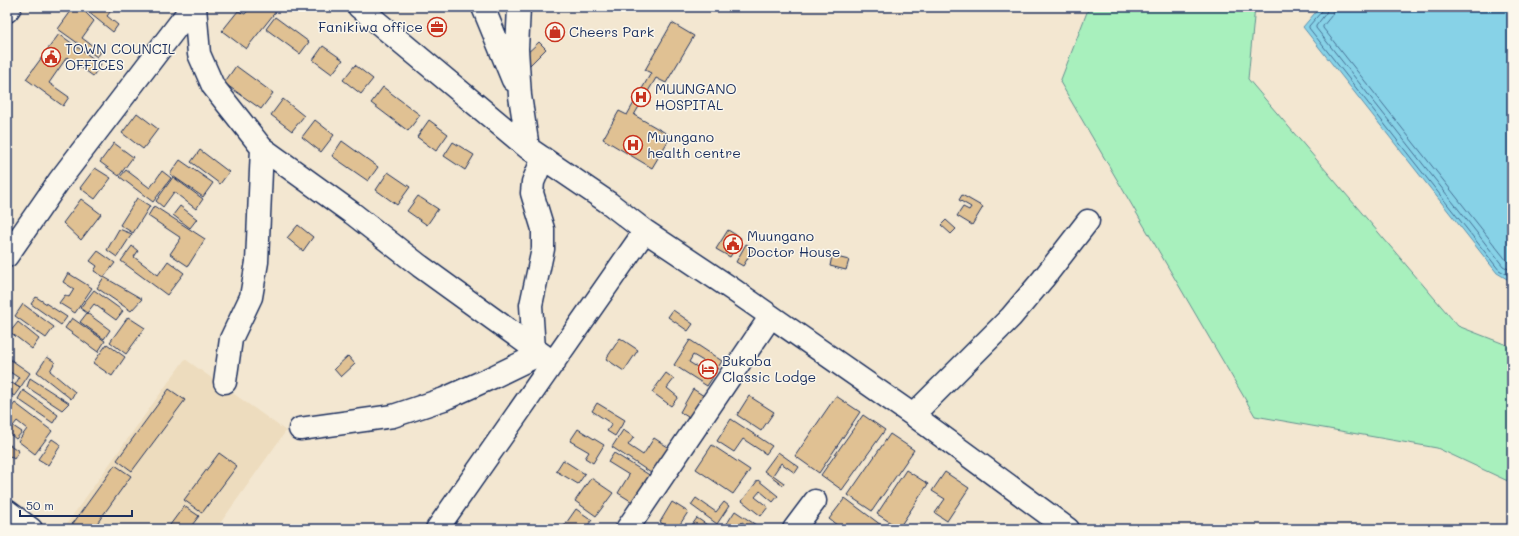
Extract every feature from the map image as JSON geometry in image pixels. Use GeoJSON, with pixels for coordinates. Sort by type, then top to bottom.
{"type":"FeatureCollection","features":[{"type":"Feature","properties":{"kind":"main road"},"geometry":{"type":"LineString","coordinates":[[7,11],[10,7]]}},
{"type":"Feature","properties":{"kind":"main road"},"geometry":{"type":"LineString","coordinates":[[193,7],[199,54],[213,86],[262,148],[352,213],[420,266],[542,355]]}},
{"type":"Feature","properties":{"kind":"main road"},"geometry":{"type":"LineString","coordinates":[[7,256],[59,181],[193,7]]}},
{"type":"Feature","properties":{"kind":"main road"},"geometry":{"type":"LineString","coordinates":[[359,7],[536,153],[610,204],[645,231],[771,316],[913,415],[1068,529]]}},
{"type":"Feature","properties":{"kind":"main road"},"geometry":{"type":"LineString","coordinates":[[483,7],[520,96],[536,153],[532,193],[544,228],[543,248],[531,305],[542,355]]}},
{"type":"Feature","properties":{"kind":"main road"},"geometry":{"type":"LineString","coordinates":[[519,7],[518,49],[520,96]]}},
{"type":"Feature","properties":{"kind":"main road"},"geometry":{"type":"LineString","coordinates":[[225,382],[231,339],[251,297],[256,262],[262,148]]}},
{"type":"Feature","properties":{"kind":"main road"},"geometry":{"type":"LineString","coordinates":[[913,415],[1011,317],[1088,221]]}},
{"type":"Feature","properties":{"kind":"main road"},"geometry":{"type":"LineString","coordinates":[[438,529],[542,355],[645,231]]}},
{"type":"Feature","properties":{"kind":"main road"},"geometry":{"type":"LineString","coordinates":[[627,529],[771,316]]}},
{"type":"Feature","properties":{"kind":"main road"},"geometry":{"type":"LineString","coordinates":[[300,429],[393,416],[444,399],[542,355]]}},
{"type":"Feature","properties":{"kind":"main road"},"geometry":{"type":"LineString","coordinates":[[794,529],[815,501]]}},
{"type":"Feature","properties":{"kind":"main road"},"geometry":{"type":"LineString","coordinates":[[7,511],[31,529]]}},
{"type":"Feature","properties":{"kind":"shaded area"},"geometry":{"type":"Polygon","coordinates":[[[185,359],[286,431],[216,529],[63,529],[185,359]]]}},
{"type":"Feature","properties":{"kind":"green space"},"geometry":{"type":"Polygon","coordinates":[[[1089,7],[1255,7],[1248,79],[1458,326],[1512,347],[1512,483],[1437,448],[1255,416],[1060,82],[1089,7]]]}},
{"type":"Feature","properties":{"kind":"water"},"geometry":{"type":"Polygon","coordinates":[[[1320,7],[1512,7],[1512,282],[1497,273],[1303,27],[1320,7]]]}},
{"type":"Feature","properties":{"kind":"building"},"geometry":{"type":"Polygon","coordinates":[[[74,7],[80,7],[94,21],[82,38],[101,52],[97,57],[58,29],[74,7]]]}},
{"type":"Feature","properties":{"kind":"building"},"geometry":{"type":"Polygon","coordinates":[[[82,7],[114,7],[107,16],[118,25],[113,32],[82,7]]]}},
{"type":"Feature","properties":{"kind":"building"},"geometry":{"type":"Polygon","coordinates":[[[251,7],[272,7],[277,10],[246,49],[222,31],[238,11],[245,14],[251,7]]]}},
{"type":"Feature","properties":{"kind":"building"},"geometry":{"type":"Polygon","coordinates":[[[275,17],[309,42],[300,54],[266,29],[275,17]]]}},
{"type":"Feature","properties":{"kind":"building","name":"MUUNGANO HOSPITAL"},"geometry":{"type":"Polygon","coordinates":[[[672,23],[694,36],[666,83],[656,78],[634,115],[671,136],[652,168],[603,139],[619,111],[627,115],[651,73],[645,70],[672,23]]]}},
{"type":"Feature","properties":{"kind":"building"},"geometry":{"type":"Polygon","coordinates":[[[59,34],[101,64],[93,76],[67,57],[49,83],[69,97],[63,106],[26,79],[59,34]]]}},
{"type":"Feature","properties":{"kind":"building"},"geometry":{"type":"Polygon","coordinates":[[[539,42],[546,49],[530,65],[523,57],[539,42]]]}},
{"type":"Feature","properties":{"kind":"building"},"geometry":{"type":"Polygon","coordinates":[[[323,46],[343,60],[332,74],[313,60],[323,46]]]}},
{"type":"Feature","properties":{"kind":"building"},"geometry":{"type":"Polygon","coordinates":[[[355,65],[373,79],[361,94],[343,80],[355,65]]]}},
{"type":"Feature","properties":{"kind":"building"},"geometry":{"type":"Polygon","coordinates":[[[236,66],[273,93],[261,109],[224,83],[236,66]]]}},
{"type":"Feature","properties":{"kind":"building"},"geometry":{"type":"Polygon","coordinates":[[[383,87],[420,115],[408,131],[371,103],[383,87]]]}},
{"type":"Feature","properties":{"kind":"building"},"geometry":{"type":"Polygon","coordinates":[[[283,99],[304,116],[292,131],[271,115],[283,99]]]}},
{"type":"Feature","properties":{"kind":"building"},"geometry":{"type":"Polygon","coordinates":[[[137,113],[158,129],[143,149],[122,133],[137,113]]]}},
{"type":"Feature","properties":{"kind":"building"},"geometry":{"type":"Polygon","coordinates":[[[315,120],[334,135],[321,152],[302,137],[315,120]]]}},
{"type":"Feature","properties":{"kind":"building"},"geometry":{"type":"Polygon","coordinates":[[[429,120],[448,134],[436,151],[417,137],[429,120]]]}},
{"type":"Feature","properties":{"kind":"building"},"geometry":{"type":"Polygon","coordinates":[[[342,141],[378,167],[368,181],[332,156],[342,141]]]}},
{"type":"Feature","properties":{"kind":"building"},"geometry":{"type":"Polygon","coordinates":[[[453,142],[474,155],[465,170],[444,156],[453,142]]]}},
{"type":"Feature","properties":{"kind":"building"},"geometry":{"type":"Polygon","coordinates":[[[114,143],[133,157],[119,176],[100,162],[114,143]]]}},
{"type":"Feature","properties":{"kind":"building"},"geometry":{"type":"Polygon","coordinates":[[[200,150],[229,172],[220,184],[191,162],[200,150]]]}},
{"type":"Feature","properties":{"kind":"building"},"geometry":{"type":"Polygon","coordinates":[[[180,160],[213,183],[203,197],[170,174],[180,160]]]}},
{"type":"Feature","properties":{"kind":"building"},"geometry":{"type":"Polygon","coordinates":[[[95,168],[111,178],[95,199],[80,188],[95,168]]]}},
{"type":"Feature","properties":{"kind":"building"},"geometry":{"type":"Polygon","coordinates":[[[126,170],[150,188],[162,171],[171,178],[153,202],[120,177],[126,170]]]}},
{"type":"Feature","properties":{"kind":"building"},"geometry":{"type":"Polygon","coordinates":[[[388,172],[410,187],[397,205],[376,190],[388,172]]]}},
{"type":"Feature","properties":{"kind":"building"},"geometry":{"type":"Polygon","coordinates":[[[173,177],[203,199],[196,209],[174,192],[163,207],[156,201],[173,177]]]}},
{"type":"Feature","properties":{"kind":"building"},"geometry":{"type":"Polygon","coordinates":[[[962,195],[983,207],[972,225],[957,216],[963,207],[969,210],[971,207],[959,200],[962,195]]]}},
{"type":"Feature","properties":{"kind":"building"},"geometry":{"type":"Polygon","coordinates":[[[418,196],[438,209],[427,225],[407,211],[418,196]]]}},
{"type":"Feature","properties":{"kind":"building"},"geometry":{"type":"Polygon","coordinates":[[[137,198],[150,206],[133,233],[120,225],[137,198]]]}},
{"type":"Feature","properties":{"kind":"building"},"geometry":{"type":"Polygon","coordinates":[[[81,199],[101,214],[81,240],[63,223],[81,199]]]}},
{"type":"Feature","properties":{"kind":"building"},"geometry":{"type":"Polygon","coordinates":[[[154,206],[205,239],[188,266],[170,254],[181,238],[148,216],[154,206]]]}},
{"type":"Feature","properties":{"kind":"building"},"geometry":{"type":"Polygon","coordinates":[[[180,206],[197,219],[190,228],[173,215],[180,206]]]}},
{"type":"Feature","properties":{"kind":"building"},"geometry":{"type":"Polygon","coordinates":[[[946,220],[956,229],[951,234],[941,225],[946,220]]]}},
{"type":"Feature","properties":{"kind":"building"},"geometry":{"type":"Polygon","coordinates":[[[298,225],[313,237],[303,251],[287,238],[298,225]]]}},
{"type":"Feature","properties":{"kind":"building"},"geometry":{"type":"Polygon","coordinates":[[[119,229],[132,234],[117,257],[107,250],[119,229]]]}},
{"type":"Feature","properties":{"kind":"building"},"geometry":{"type":"Polygon","coordinates":[[[728,230],[741,238],[730,257],[716,249],[728,230]]]}},
{"type":"Feature","properties":{"kind":"building"},"geometry":{"type":"Polygon","coordinates":[[[746,244],[754,248],[743,266],[736,262],[746,244]]]}},
{"type":"Feature","properties":{"kind":"building"},"geometry":{"type":"Polygon","coordinates":[[[132,246],[138,251],[134,257],[158,275],[168,261],[184,273],[167,295],[121,261],[132,246]]]}},
{"type":"Feature","properties":{"kind":"building"},"geometry":{"type":"Polygon","coordinates":[[[98,251],[115,263],[104,277],[94,271],[97,266],[90,261],[98,251]]]}},
{"type":"Feature","properties":{"kind":"building"},"geometry":{"type":"Polygon","coordinates":[[[832,256],[849,260],[846,270],[830,266],[832,256]]]}},
{"type":"Feature","properties":{"kind":"building"},"geometry":{"type":"Polygon","coordinates":[[[68,273],[92,288],[75,313],[59,303],[65,295],[69,297],[74,289],[63,282],[68,273]]]}},
{"type":"Feature","properties":{"kind":"building"},"geometry":{"type":"Polygon","coordinates":[[[104,277],[142,299],[131,311],[97,288],[104,277]]]}},
{"type":"Feature","properties":{"kind":"building"},"geometry":{"type":"Polygon","coordinates":[[[94,290],[123,311],[116,320],[94,304],[87,313],[80,308],[94,290]]]}},
{"type":"Feature","properties":{"kind":"building"},"geometry":{"type":"Polygon","coordinates":[[[36,297],[67,317],[61,325],[31,304],[36,297]]]}},
{"type":"Feature","properties":{"kind":"building"},"geometry":{"type":"Polygon","coordinates":[[[23,304],[54,327],[46,338],[15,316],[23,304]]]}},
{"type":"Feature","properties":{"kind":"building"},"geometry":{"type":"Polygon","coordinates":[[[673,310],[693,324],[688,331],[668,317],[673,310]]]}},
{"type":"Feature","properties":{"kind":"building"},"geometry":{"type":"Polygon","coordinates":[[[87,313],[110,330],[104,339],[80,322],[87,313]]]}},
{"type":"Feature","properties":{"kind":"building"},"geometry":{"type":"Polygon","coordinates":[[[128,317],[145,328],[126,354],[110,342],[128,317]]]}},
{"type":"Feature","properties":{"kind":"building"},"geometry":{"type":"Polygon","coordinates":[[[72,318],[105,341],[98,352],[65,328],[72,318]]]}},
{"type":"Feature","properties":{"kind":"building"},"geometry":{"type":"Polygon","coordinates":[[[18,322],[39,339],[32,349],[10,332],[18,322]]]}},
{"type":"Feature","properties":{"kind":"building"},"geometry":{"type":"Polygon","coordinates":[[[620,338],[638,350],[624,371],[606,359],[620,338]]]}},
{"type":"Feature","properties":{"kind":"building"},"geometry":{"type":"Polygon","coordinates":[[[690,340],[722,361],[714,374],[708,370],[710,365],[693,355],[689,362],[713,377],[707,386],[674,365],[690,340]]]}},
{"type":"Feature","properties":{"kind":"building"},"geometry":{"type":"Polygon","coordinates":[[[107,344],[125,357],[112,376],[93,363],[107,344]]]}},
{"type":"Feature","properties":{"kind":"building"},"geometry":{"type":"Polygon","coordinates":[[[348,356],[355,364],[341,377],[334,369],[348,356]]]}},
{"type":"Feature","properties":{"kind":"building"},"geometry":{"type":"Polygon","coordinates":[[[7,357],[30,373],[20,388],[15,385],[19,378],[7,370],[7,357]]]}},
{"type":"Feature","properties":{"kind":"building"},"geometry":{"type":"Polygon","coordinates":[[[47,357],[55,362],[50,371],[75,392],[71,399],[37,372],[47,357]]]}},
{"type":"Feature","properties":{"kind":"building"},"geometry":{"type":"Polygon","coordinates":[[[666,373],[674,379],[667,388],[678,397],[671,406],[652,392],[666,373]]]}},
{"type":"Feature","properties":{"kind":"building"},"geometry":{"type":"Polygon","coordinates":[[[30,378],[69,403],[62,410],[27,387],[30,378]]]}},
{"type":"Feature","properties":{"kind":"building"},"geometry":{"type":"Polygon","coordinates":[[[7,380],[20,388],[14,396],[7,391],[7,380]]]}},
{"type":"Feature","properties":{"kind":"building"},"geometry":{"type":"Polygon","coordinates":[[[169,389],[185,400],[132,471],[117,460],[169,389]]]}},
{"type":"Feature","properties":{"kind":"building"},"geometry":{"type":"Polygon","coordinates":[[[693,389],[704,396],[691,419],[680,412],[693,389]]]}},
{"type":"Feature","properties":{"kind":"building"},"geometry":{"type":"Polygon","coordinates":[[[23,390],[58,415],[53,423],[18,399],[23,390]]]}},
{"type":"Feature","properties":{"kind":"building"},"geometry":{"type":"Polygon","coordinates":[[[749,396],[774,412],[761,431],[737,415],[749,396]]]}},
{"type":"Feature","properties":{"kind":"building"},"geometry":{"type":"Polygon","coordinates":[[[836,396],[860,412],[819,473],[795,456],[836,396]]]}},
{"type":"Feature","properties":{"kind":"building"},"geometry":{"type":"Polygon","coordinates":[[[15,403],[52,431],[35,454],[18,441],[27,429],[17,421],[13,426],[22,432],[16,439],[7,432],[7,413],[15,403]]]}},
{"type":"Feature","properties":{"kind":"building"},"geometry":{"type":"Polygon","coordinates":[[[597,403],[625,420],[615,436],[607,431],[612,424],[592,411],[597,403]]]}},
{"type":"Feature","properties":{"kind":"building"},"geometry":{"type":"Polygon","coordinates":[[[863,415],[885,430],[842,490],[821,475],[863,415]]]}},
{"type":"Feature","properties":{"kind":"building"},"geometry":{"type":"Polygon","coordinates":[[[731,419],[772,446],[766,454],[743,439],[734,452],[717,441],[731,419]]]}},
{"type":"Feature","properties":{"kind":"building"},"geometry":{"type":"Polygon","coordinates":[[[578,429],[604,445],[593,463],[585,458],[589,452],[570,441],[578,429]]]}},
{"type":"Feature","properties":{"kind":"building"},"geometry":{"type":"Polygon","coordinates":[[[623,430],[634,437],[628,445],[643,455],[654,438],[671,449],[654,475],[612,447],[623,430]]]}},
{"type":"Feature","properties":{"kind":"building"},"geometry":{"type":"Polygon","coordinates":[[[890,434],[914,450],[872,511],[848,495],[890,434]]]}},
{"type":"Feature","properties":{"kind":"building"},"geometry":{"type":"Polygon","coordinates":[[[52,439],[61,445],[48,465],[38,459],[52,439]]]}},
{"type":"Feature","properties":{"kind":"building"},"geometry":{"type":"Polygon","coordinates":[[[7,443],[19,451],[14,459],[7,454],[7,443]]]}},
{"type":"Feature","properties":{"kind":"building"},"geometry":{"type":"Polygon","coordinates":[[[712,445],[750,470],[733,494],[696,469],[712,445]]]}},
{"type":"Feature","properties":{"kind":"building"},"geometry":{"type":"Polygon","coordinates":[[[778,452],[799,467],[795,473],[781,463],[773,475],[784,483],[783,485],[764,471],[778,452]]]}},
{"type":"Feature","properties":{"kind":"building"},"geometry":{"type":"Polygon","coordinates":[[[219,453],[237,466],[202,513],[184,500],[219,453]]]}},
{"type":"Feature","properties":{"kind":"building"},"geometry":{"type":"Polygon","coordinates":[[[614,453],[651,476],[634,503],[618,493],[629,475],[608,462],[614,453]]]}},
{"type":"Feature","properties":{"kind":"building"},"geometry":{"type":"Polygon","coordinates":[[[563,460],[585,474],[578,484],[556,471],[563,460]]]}},
{"type":"Feature","properties":{"kind":"building"},"geometry":{"type":"Polygon","coordinates":[[[115,465],[131,476],[93,529],[69,529],[115,465]]]}},
{"type":"Feature","properties":{"kind":"building"},"geometry":{"type":"Polygon","coordinates":[[[906,470],[928,484],[899,528],[877,514],[906,470]]]}},
{"type":"Feature","properties":{"kind":"building"},"geometry":{"type":"Polygon","coordinates":[[[945,472],[969,488],[947,521],[935,513],[945,499],[932,491],[945,472]]]}},
{"type":"Feature","properties":{"kind":"building"},"geometry":{"type":"Polygon","coordinates":[[[591,478],[613,493],[596,516],[575,501],[591,478]]]}},
{"type":"Feature","properties":{"kind":"building"},"geometry":{"type":"Polygon","coordinates":[[[758,480],[778,496],[773,502],[760,491],[755,497],[768,507],[761,516],[742,501],[758,480]]]}},
{"type":"Feature","properties":{"kind":"building"},"geometry":{"type":"Polygon","coordinates":[[[696,498],[716,512],[724,502],[729,506],[717,524],[691,505],[696,498]]]}},
{"type":"Feature","properties":{"kind":"building"},"geometry":{"type":"Polygon","coordinates":[[[845,498],[881,525],[878,529],[842,529],[829,519],[845,498]]]}},
{"type":"Feature","properties":{"kind":"building"},"geometry":{"type":"Polygon","coordinates":[[[672,502],[688,512],[677,529],[671,529],[660,522],[672,502]]]}},
{"type":"Feature","properties":{"kind":"building"},"geometry":{"type":"Polygon","coordinates":[[[184,506],[199,516],[189,529],[167,529],[184,506]]]}},
{"type":"Feature","properties":{"kind":"building"},"geometry":{"type":"Polygon","coordinates":[[[576,509],[592,520],[588,525],[594,529],[562,529],[576,509]]]}},
{"type":"Feature","properties":{"kind":"building"},"geometry":{"type":"Polygon","coordinates":[[[735,511],[756,525],[753,529],[742,522],[738,529],[724,528],[735,511]]]}},
{"type":"Feature","properties":{"kind":"building"},"geometry":{"type":"Polygon","coordinates":[[[697,518],[713,529],[689,529],[697,518]]]}},
{"type":"Feature","properties":{"kind":"place","name":"Fanikiwa office"},"geometry":{"type":"Point","coordinates":[437,27]}},
{"type":"Feature","properties":{"kind":"place","name":"Cheers Park"},"geometry":{"type":"Point","coordinates":[555,32]}},
{"type":"Feature","properties":{"kind":"place","name":"TOWN COUNCIL OFFICES"},"geometry":{"type":"Point","coordinates":[51,57]}},
{"type":"Feature","properties":{"kind":"place","name":"MUUNGANO HOSPITAL"},"geometry":{"type":"Point","coordinates":[641,97]}},
{"type":"Feature","properties":{"kind":"place","name":"Muungano health centre"},"geometry":{"type":"Point","coordinates":[633,145]}},
{"type":"Feature","properties":{"kind":"place","name":"Muungano Doctor House"},"geometry":{"type":"Point","coordinates":[733,244]}},
{"type":"Feature","properties":{"kind":"place","name":"Bukoba Classic Lodge"},"geometry":{"type":"Point","coordinates":[708,369]}}]}
